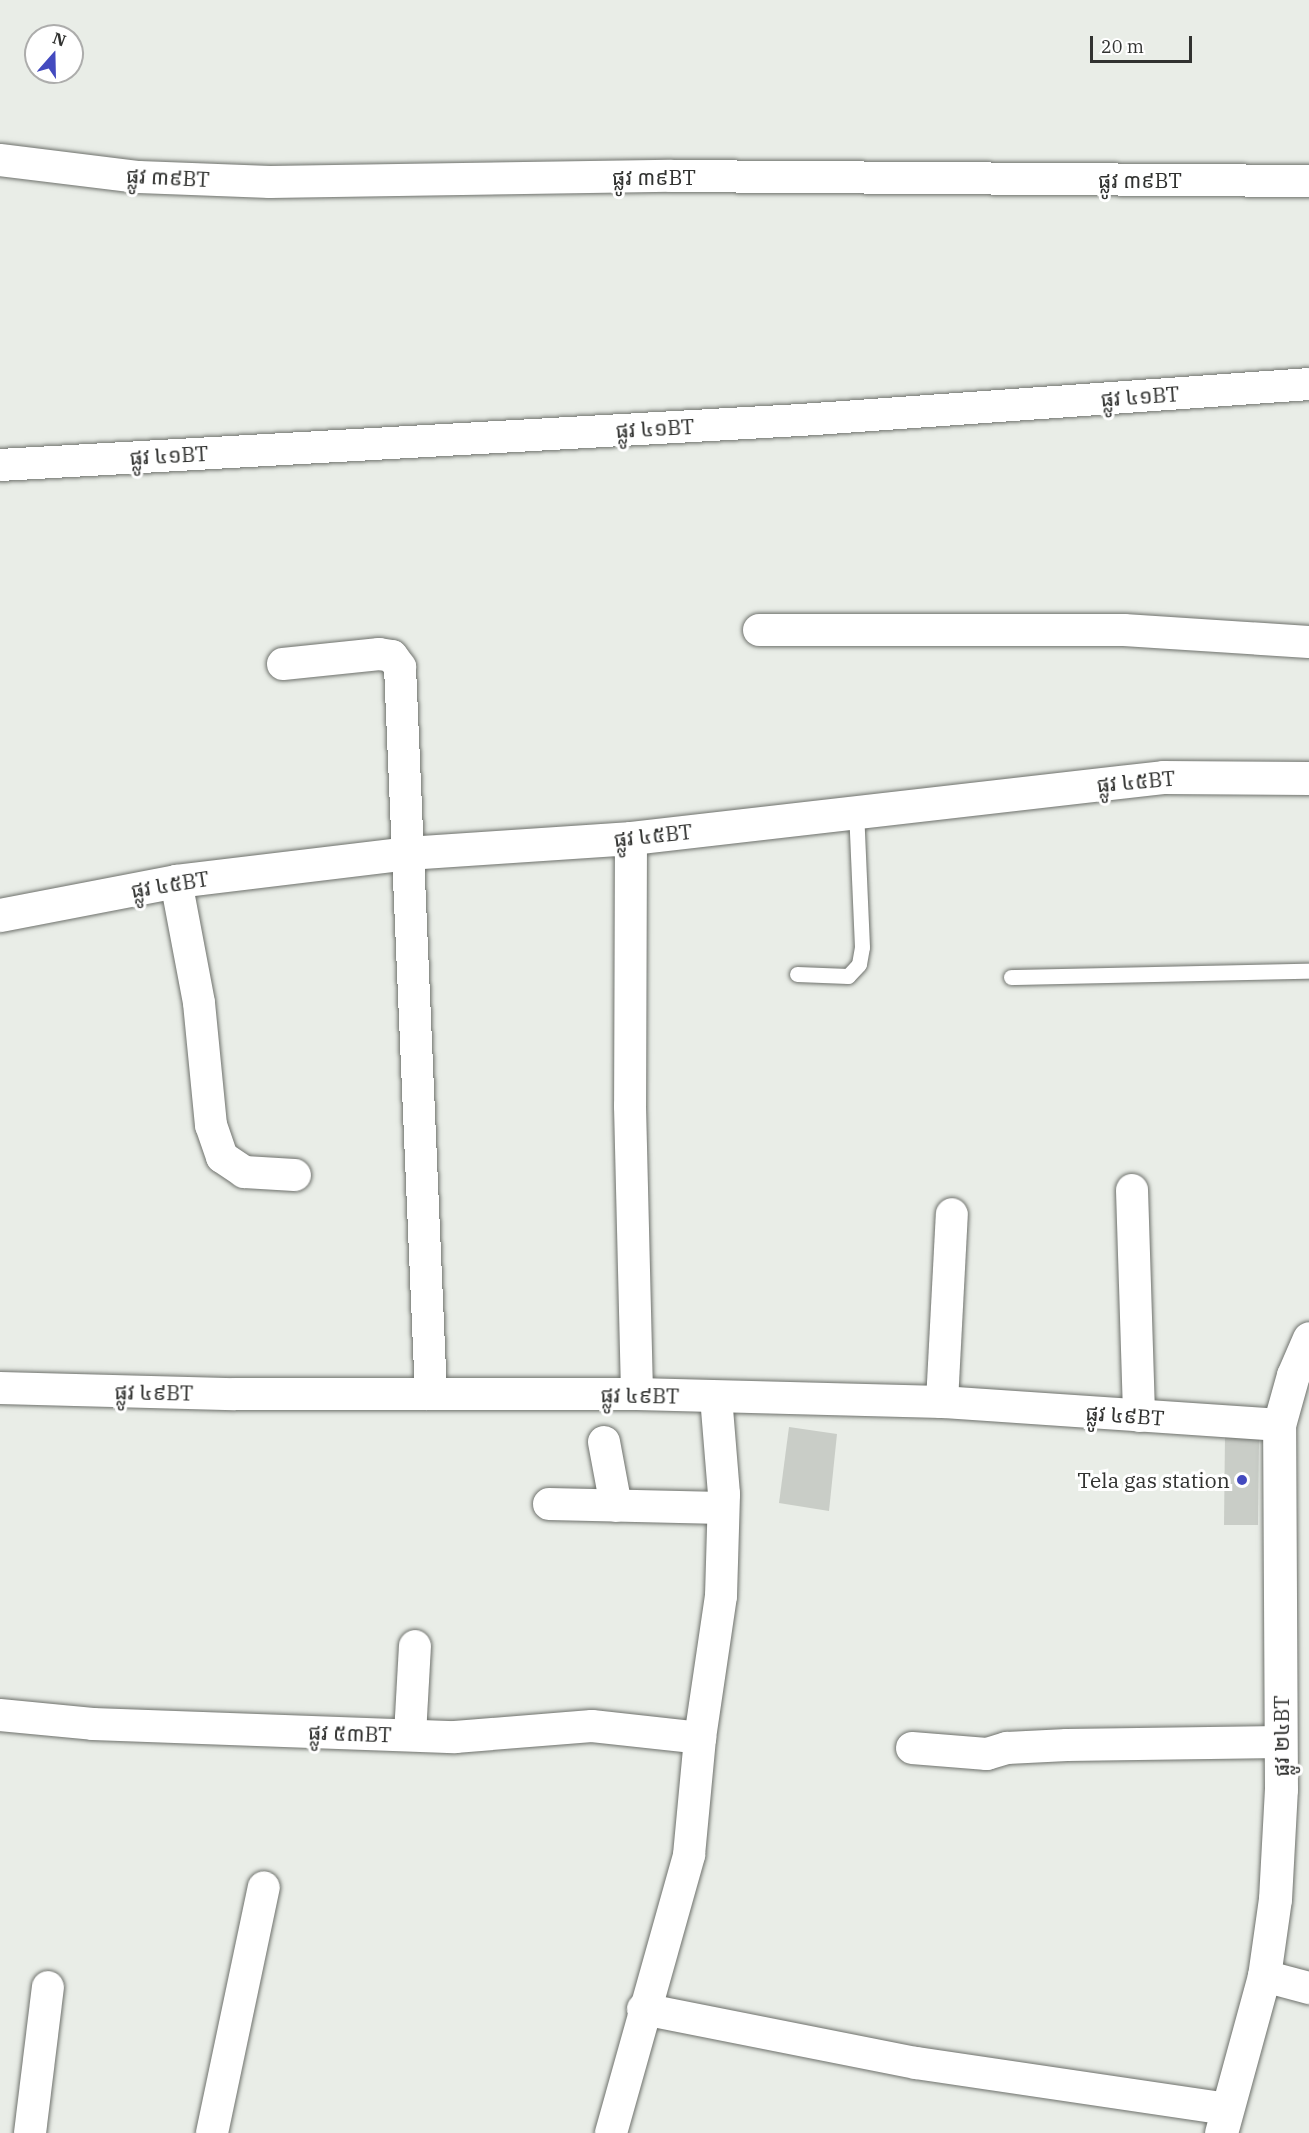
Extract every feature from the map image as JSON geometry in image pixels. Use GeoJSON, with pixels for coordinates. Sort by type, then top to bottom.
{"type":"FeatureCollection","features":[{"type":"Feature","properties":{"kind":"street","name":"ផ្លូវ ៣៩BT"},"geometry":{"type":"LineString","coordinates":[[0,160],[139,177],[270,182],[671,176],[1309,181]]}},
{"type":"Feature","properties":{"kind":"street","name":"ផ្លូវ ៤១BT"},"geometry":{"type":"LineString","coordinates":[[0,465],[789,420],[1309,384]]}},
{"type":"Feature","properties":{"kind":"street"},"geometry":{"type":"LineString","coordinates":[[759,630],[1124,630],[1309,642]]}},
{"type":"Feature","properties":{"kind":"street"},"geometry":{"type":"LineString","coordinates":[[283,664],[379,654],[397,660],[431,1394]]}},
{"type":"Feature","properties":{"kind":"street","name":"ផ្លូវ ៤៥BT"},"geometry":{"type":"LineString","coordinates":[[0,915],[176,881],[407,853],[631,838],[1163,777],[1309,778]]}},
{"type":"Feature","properties":{"kind":"street"},"geometry":{"type":"LineString","coordinates":[[631,838],[630,1106],[637,1394]]}},
{"type":"Feature","properties":{"kind":"street"},"geometry":{"type":"LineString","coordinates":[[176,881],[199,1004],[211,1125],[222,1157],[244,1172],[295,1174]]}},
{"type":"Feature","properties":{"kind":"street"},"geometry":{"type":"LineString","coordinates":[[1132,1190],[1139,1416]]}},
{"type":"Feature","properties":{"kind":"street"},"geometry":{"type":"LineString","coordinates":[[942,1402],[952,1214]]}},
{"type":"Feature","properties":{"kind":"street","name":"ផ្លូវ ២៤BT"},"geometry":{"type":"LineString","coordinates":[[1224,2121],[1264,1976],[1275,1899],[1281,1742],[1279,1425],[1293,1375],[1309,1338]]}},
{"type":"Feature","properties":{"kind":"street","name":"ផ្លូវ ៤៩BT"},"geometry":{"type":"LineString","coordinates":[[0,1388],[431,1394],[637,1394],[942,1402],[1279,1425]]}},
{"type":"Feature","properties":{"kind":"street"},"geometry":{"type":"LineString","coordinates":[[611,2133],[643,2009],[689,1855],[700,1738],[721,1596],[723,1508],[716,1397]]}},
{"type":"Feature","properties":{"kind":"street"},"geometry":{"type":"LineString","coordinates":[[604,1442],[616,1506]]}},
{"type":"Feature","properties":{"kind":"street"},"geometry":{"type":"LineString","coordinates":[[549,1504],[723,1508]]}},
{"type":"Feature","properties":{"kind":"street"},"geometry":{"type":"LineString","coordinates":[[410,1735],[415,1646]]}},
{"type":"Feature","properties":{"kind":"street","name":"ផ្លូវ ៥៣BT"},"geometry":{"type":"LineString","coordinates":[[0,1715],[93,1724],[455,1737],[592,1726],[700,1738]]}},
{"type":"Feature","properties":{"kind":"street"},"geometry":{"type":"LineString","coordinates":[[912,1748],[987,1754],[1007,1748],[1067,1745],[1281,1742]]}},
{"type":"Feature","properties":{"kind":"street"},"geometry":{"type":"LineString","coordinates":[[212,2133],[264,1887]]}},
{"type":"Feature","properties":{"kind":"street"},"geometry":{"type":"LineString","coordinates":[[1264,1976],[1309,1988]]}},
{"type":"Feature","properties":{"kind":"street"},"geometry":{"type":"LineString","coordinates":[[30,2133],[48,1987]]}},
{"type":"Feature","properties":{"kind":"street"},"geometry":{"type":"LineString","coordinates":[[643,2009],[1224,2121]]}},
{"type":"Feature","properties":{"kind":"lane"},"geometry":{"type":"LineString","coordinates":[[797,974],[848,976],[859,964],[862,947],[856,812]]}},
{"type":"Feature","properties":{"kind":"lane"},"geometry":{"type":"LineString","coordinates":[[1011,977],[1309,971]]}},
{"type":"Feature","properties":{"kind":"building"},"geometry":{"type":"Polygon","coordinates":[[[789,1427],[837,1434],[829,1511],[779,1503],[789,1427]]]}},
{"type":"Feature","properties":{"kind":"building","name":"Tela gas station"},"geometry":{"type":"Polygon","coordinates":[[[1225,1435],[1259,1435],[1258,1525],[1224,1525],[1225,1435]]]}},
{"type":"Feature","properties":{"kind":"place","name":"Tela gas station"},"geometry":{"type":"Point","coordinates":[1242,1480]}}]}
